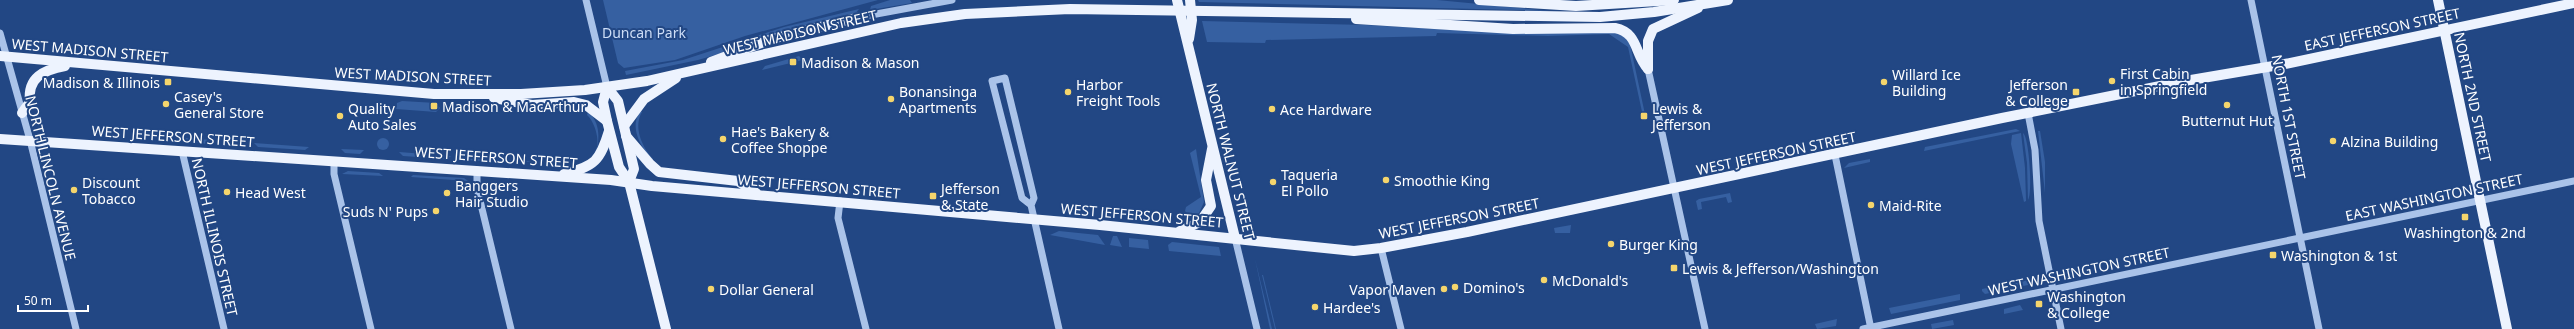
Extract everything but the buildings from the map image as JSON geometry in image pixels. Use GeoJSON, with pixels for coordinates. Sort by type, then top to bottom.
{"type":"FeatureCollection","features":[{"type":"Feature","properties":{"kind":"main road","name":"NORTH WALNUT STREET"},"geometry":{"type":"LineString","coordinates":[[1177,0],[1235,238]]}},
{"type":"Feature","properties":{"kind":"main road"},"geometry":{"type":"LineString","coordinates":[[1188,45],[1192,20],[1190,0]]}},
{"type":"Feature","properties":{"kind":"main road"},"geometry":{"type":"LineString","coordinates":[[1479,0],[1576,6],[1674,0]]}},
{"type":"Feature","properties":{"kind":"main road"},"geometry":{"type":"LineString","coordinates":[[1693,0],[1707,4]]}},
{"type":"Feature","properties":{"kind":"main road","name":"WEST MADISON STREET"},"geometry":{"type":"LineString","coordinates":[[3,56],[77,64],[394,91],[483,96],[551,93],[607,87],[682,74],[901,23],[965,14],[1055,9],[1312,14],[1339,12],[1600,17],[1707,4],[1728,0]]}},
{"type":"Feature","properties":{"kind":"main road","name":"NORTH 2ND STREET"},"geometry":{"type":"LineString","coordinates":[[2438,0],[2507,329]]}},
{"type":"Feature","properties":{"kind":"main road","name":"EAST JEFFERSON STREET"},"geometry":{"type":"LineString","coordinates":[[2265,68],[2574,3]]}},
{"type":"Feature","properties":{"kind":"main road"},"geometry":{"type":"LineString","coordinates":[[1648,69],[1648,41],[1653,29],[1707,4]]}},
{"type":"Feature","properties":{"kind":"main road"},"geometry":{"type":"LineString","coordinates":[[1312,14],[1381,21],[1513,29],[1615,28],[1624,31],[1633,38],[1640,61],[1648,69]]}},
{"type":"Feature","properties":{"kind":"main road"},"geometry":{"type":"LineString","coordinates":[[624,126],[644,99],[682,74],[772,39],[860,17]]}},
{"type":"Feature","properties":{"kind":"main road"},"geometry":{"type":"LineString","coordinates":[[22,113],[30,102],[29,91],[32,82],[39,74],[48,69],[77,64]]}},
{"type":"Feature","properties":{"kind":"main road","name":"WEST JEFFERSON STREET"},"geometry":{"type":"LineString","coordinates":[[0,139],[558,175],[629,182],[652,186],[756,193],[1235,238],[1342,250],[1381,248],[1676,189],[2028,113],[2265,68]]}},
{"type":"Feature","properties":{"kind":"main road"},"geometry":{"type":"LineString","coordinates":[[607,87],[603,102],[618,167],[629,182],[666,329]]}},
{"type":"Feature","properties":{"kind":"main road"},"geometry":{"type":"LineString","coordinates":[[607,87],[618,101],[634,169],[629,182]]}},
{"type":"Feature","properties":{"kind":"main road"},"geometry":{"type":"LineString","coordinates":[[483,96],[508,102],[532,104],[574,102],[586,105],[608,125]]}},
{"type":"Feature","properties":{"kind":"main road"},"geometry":{"type":"LineString","coordinates":[[558,175],[584,167],[602,155],[608,125]]}},
{"type":"Feature","properties":{"kind":"main road"},"geometry":{"type":"LineString","coordinates":[[626,136],[650,164],[659,172],[738,182],[756,193]]}},
{"type":"Feature","properties":{"kind":"main road"},"geometry":{"type":"LineString","coordinates":[[1176,233],[1200,222],[1211,206],[1206,180],[1213,146]]}},
{"type":"Feature","properties":{"kind":"street"},"geometry":{"type":"LineString","coordinates":[[586,0],[607,87]]}},
{"type":"Feature","properties":{"kind":"street"},"geometry":{"type":"LineString","coordinates":[[860,17],[952,0]]}},
{"type":"Feature","properties":{"kind":"street","name":"NORTH 1ST STREET"},"geometry":{"type":"LineString","coordinates":[[2251,0],[2319,329]]}},
{"type":"Feature","properties":{"kind":"street","name":"NORTH LINCOLN AVENUE"},"geometry":{"type":"LineString","coordinates":[[0,34],[3,56],[30,140],[76,329]]}},
{"type":"Feature","properties":{"kind":"street"},"geometry":{"type":"LineString","coordinates":[[1648,69],[1676,189],[1705,329]]}},
{"type":"Feature","properties":{"kind":"street"},"geometry":{"type":"LineString","coordinates":[[1031,204],[1022,198],[992,81],[1004,78],[1034,198],[1031,204],[1034,220],[1059,329]]}},
{"type":"Feature","properties":{"kind":"street"},"geometry":{"type":"LineString","coordinates":[[2028,113],[2035,150],[2039,221],[2061,329]]}},
{"type":"Feature","properties":{"kind":"street","name":"NORTH ILLINOIS STREET"},"geometry":{"type":"LineString","coordinates":[[182,151],[224,329]]}},
{"type":"Feature","properties":{"kind":"street"},"geometry":{"type":"LineString","coordinates":[[1835,155],[1868,328]]}},
{"type":"Feature","properties":{"kind":"street"},"geometry":{"type":"LineString","coordinates":[[334,160],[334,174],[372,329]]}},
{"type":"Feature","properties":{"kind":"street"},"geometry":{"type":"LineString","coordinates":[[477,170],[477,188],[511,329]]}},
{"type":"Feature","properties":{"kind":"street","name":"EAST WASHINGTON STREET"},"geometry":{"type":"LineString","coordinates":[[2300,238],[2574,181]]}},
{"type":"Feature","properties":{"kind":"street"},"geometry":{"type":"LineString","coordinates":[[840,201],[838,218],[866,329]]}},
{"type":"Feature","properties":{"kind":"street","name":"NORTH WALNUT STREET"},"geometry":{"type":"LineString","coordinates":[[1235,238],[1257,329]]}},
{"type":"Feature","properties":{"kind":"street","name":"WEST WASHINGTON STREET"},"geometry":{"type":"LineString","coordinates":[[1868,328],[2300,238]]}},
{"type":"Feature","properties":{"kind":"street"},"geometry":{"type":"LineString","coordinates":[[1381,248],[1401,329]]}},
{"type":"Feature","properties":{"kind":"green space","name":"Duncan Park"},"geometry":{"type":"Polygon","coordinates":[[[603,0],[878,0],[745,36],[675,60],[624,68],[618,63],[603,0]]]}},
{"type":"Feature","properties":{"kind":"green space"},"geometry":{"type":"Polygon","coordinates":[[[890,0],[910,0],[912,3],[870,10],[871,6],[890,0]]]}},
{"type":"Feature","properties":{"kind":"green space"},"geometry":{"type":"Polygon","coordinates":[[[1198,0],[1437,0],[1551,11],[1199,2],[1198,0]]]}},
{"type":"Feature","properties":{"kind":"green space"},"geometry":{"type":"Polygon","coordinates":[[[859,9],[855,14],[698,60],[626,75],[625,71],[683,60],[784,27],[859,9]]]}},
{"type":"Feature","properties":{"kind":"green space"},"geometry":{"type":"Polygon","coordinates":[[[1202,21],[1366,25],[1513,33],[1613,31],[1624,36],[1630,44],[1646,119],[1644,121],[1628,47],[1609,34],[1548,36],[1437,33],[1436,36],[1266,40],[1265,43],[1207,42],[1202,21]]]}},
{"type":"Feature","properties":{"kind":"green space"},"geometry":{"type":"Polygon","coordinates":[[[799,56],[803,60],[762,70],[765,66],[799,56]]]}},
{"type":"Feature","properties":{"kind":"green space"},"geometry":{"type":"Polygon","coordinates":[[[402,101],[436,103],[440,108],[436,112],[396,109],[397,103],[402,101]]]}},
{"type":"Feature","properties":{"kind":"green space"},"geometry":{"type":"Polygon","coordinates":[[[640,111],[642,112],[638,124],[640,137],[645,149],[653,159],[652,160],[640,143],[636,131],[637,117],[640,111]]]}},
{"type":"Feature","properties":{"kind":"green space"},"geometry":{"type":"Polygon","coordinates":[[[588,112],[595,121],[598,132],[598,145],[595,156],[594,154],[597,139],[593,123],[587,115],[588,112]]]}},
{"type":"Feature","properties":{"kind":"green space"},"geometry":{"type":"Polygon","coordinates":[[[2016,129],[2020,131],[1924,151],[1925,147],[2016,129]]]}},
{"type":"Feature","properties":{"kind":"green space"},"geometry":{"type":"Polygon","coordinates":[[[2038,131],[2040,131],[2045,162],[2045,193],[2038,131]]]}},
{"type":"Feature","properties":{"kind":"green space"},"geometry":{"type":"Polygon","coordinates":[[[2021,133],[2025,168],[2026,201],[2024,202],[2011,144],[2012,135],[2021,133]]]}},
{"type":"Feature","properties":{"kind":"green space"},"geometry":{"type":"Polygon","coordinates":[[[2023,133],[2027,144],[2030,165],[2030,187],[2028,200],[2027,163],[2023,133]]]}},
{"type":"Feature","properties":{"kind":"green space"},"geometry":{"type":"Polygon","coordinates":[[[184,138],[212,140],[208,144],[188,142],[184,138]]]}},
{"type":"Feature","properties":{"kind":"green space"},"geometry":{"type":"Polygon","coordinates":[[[381,138],[385,138],[389,144],[385,150],[381,150],[377,146],[377,142],[381,138]]]}},
{"type":"Feature","properties":{"kind":"green space"},"geometry":{"type":"Polygon","coordinates":[[[254,143],[309,147],[305,150],[258,147],[254,143]]]}},
{"type":"Feature","properties":{"kind":"green space"},"geometry":{"type":"Polygon","coordinates":[[[341,149],[364,150],[360,154],[345,153],[341,149]]]}},
{"type":"Feature","properties":{"kind":"green space"},"geometry":{"type":"Polygon","coordinates":[[[1196,149],[1204,202],[1199,213],[1191,218],[1185,211],[1186,207],[1201,197],[1190,153],[1196,149]]]}},
{"type":"Feature","properties":{"kind":"green space"},"geometry":{"type":"Polygon","coordinates":[[[399,152],[451,156],[447,159],[403,156],[399,152]]]}},
{"type":"Feature","properties":{"kind":"green space"},"geometry":{"type":"Polygon","coordinates":[[[462,157],[486,158],[482,161],[466,160],[462,157]]]}},
{"type":"Feature","properties":{"kind":"green space"},"geometry":{"type":"Polygon","coordinates":[[[500,159],[535,162],[504,162],[500,159]]]}},
{"type":"Feature","properties":{"kind":"green space"},"geometry":{"type":"Polygon","coordinates":[[[1870,159],[1870,162],[1844,168],[1849,163],[1870,159]]]}},
{"type":"Feature","properties":{"kind":"green space"},"geometry":{"type":"Polygon","coordinates":[[[348,171],[379,173],[383,176],[342,174],[348,171]]]}},
{"type":"Feature","properties":{"kind":"green space"},"geometry":{"type":"Polygon","coordinates":[[[413,175],[464,178],[468,181],[411,177],[413,175]]]}},
{"type":"Feature","properties":{"kind":"green space"},"geometry":{"type":"Polygon","coordinates":[[[1730,193],[1732,202],[1728,203],[1726,197],[1701,202],[1702,209],[1698,210],[1696,201],[1699,199],[1730,193]]]}},
{"type":"Feature","properties":{"kind":"green space"},"geometry":{"type":"Polygon","coordinates":[[[1571,225],[1570,233],[1555,233],[1554,228],[1571,225]]]}},
{"type":"Feature","properties":{"kind":"green space"},"geometry":{"type":"Polygon","coordinates":[[[1059,231],[1098,235],[1105,245],[1050,235],[1059,231]]]}},
{"type":"Feature","properties":{"kind":"green space"},"geometry":{"type":"Polygon","coordinates":[[[1113,236],[1117,236],[1122,247],[1110,245],[1113,236]]]}},
{"type":"Feature","properties":{"kind":"green space"},"geometry":{"type":"Polygon","coordinates":[[[1129,238],[1148,240],[1149,249],[1129,247],[1129,238]]]}},
{"type":"Feature","properties":{"kind":"green space"},"geometry":{"type":"Polygon","coordinates":[[[1172,242],[1219,247],[1221,256],[1169,251],[1168,245],[1172,242]]]}},
{"type":"Feature","properties":{"kind":"green space"},"geometry":{"type":"Polygon","coordinates":[[[1255,259],[1272,329],[1270,329],[1255,259]]]}},
{"type":"Feature","properties":{"kind":"green space"},"geometry":{"type":"Polygon","coordinates":[[[1263,275],[1276,329],[1275,329],[1263,275]]]}},
{"type":"Feature","properties":{"kind":"green space"},"geometry":{"type":"Polygon","coordinates":[[[2039,278],[2040,282],[2037,283],[1985,294],[1982,291],[1982,289],[2039,278]]]}},
{"type":"Feature","properties":{"kind":"green space"},"geometry":{"type":"Polygon","coordinates":[[[1960,294],[1960,300],[1891,314],[1889,308],[1960,294]]]}},
{"type":"Feature","properties":{"kind":"green space"},"geometry":{"type":"Polygon","coordinates":[[[2020,305],[2023,310],[2004,314],[2004,309],[2020,305]]]}},
{"type":"Feature","properties":{"kind":"green space"},"geometry":{"type":"Polygon","coordinates":[[[1837,319],[1836,326],[1817,329],[1815,324],[1837,319]]]}},
{"type":"Feature","properties":{"kind":"green space"},"geometry":{"type":"Polygon","coordinates":[[[1953,320],[1954,325],[1932,329],[1931,324],[1953,320]]]}},
{"type":"Feature","properties":{"kind":"place","name":"Madison & Mason"},"geometry":{"type":"Point","coordinates":[793,62]}},
{"type":"Feature","properties":{"kind":"place","name":"First Cabin in Springfield"},"geometry":{"type":"Point","coordinates":[2112,81]}},
{"type":"Feature","properties":{"kind":"place","name":"Madison & Illinois"},"geometry":{"type":"Point","coordinates":[168,82]}},
{"type":"Feature","properties":{"kind":"place","name":"Willard Ice Building"},"geometry":{"type":"Point","coordinates":[1884,82]}},
{"type":"Feature","properties":{"kind":"place","name":"Harbor Freight Tools"},"geometry":{"type":"Point","coordinates":[1068,92]}},
{"type":"Feature","properties":{"kind":"place","name":"Jefferson & College"},"geometry":{"type":"Point","coordinates":[2076,92]}},
{"type":"Feature","properties":{"kind":"place","name":"Bonansinga Apartments"},"geometry":{"type":"Point","coordinates":[891,99]}},
{"type":"Feature","properties":{"kind":"place","name":"Casey's General Store"},"geometry":{"type":"Point","coordinates":[166,104]}},
{"type":"Feature","properties":{"kind":"place","name":"Butternut Hut"},"geometry":{"type":"Point","coordinates":[2227,105]}},
{"type":"Feature","properties":{"kind":"place","name":"Madison & MacArthur"},"geometry":{"type":"Point","coordinates":[434,106]}},
{"type":"Feature","properties":{"kind":"place","name":"Ace Hardware"},"geometry":{"type":"Point","coordinates":[1272,109]}},
{"type":"Feature","properties":{"kind":"place","name":"Quality Auto Sales"},"geometry":{"type":"Point","coordinates":[340,116]}},
{"type":"Feature","properties":{"kind":"place","name":"Lewis & Jefferson"},"geometry":{"type":"Point","coordinates":[1644,116]}},
{"type":"Feature","properties":{"kind":"place","name":"Hae's Bakery & Coffee Shoppe"},"geometry":{"type":"Point","coordinates":[723,139]}},
{"type":"Feature","properties":{"kind":"place","name":"Alzina Building"},"geometry":{"type":"Point","coordinates":[2333,141]}},
{"type":"Feature","properties":{"kind":"place","name":"Smoothie King"},"geometry":{"type":"Point","coordinates":[1386,180]}},
{"type":"Feature","properties":{"kind":"place","name":"Taqueria El Pollo"},"geometry":{"type":"Point","coordinates":[1273,182]}},
{"type":"Feature","properties":{"kind":"place","name":"Discount Tobacco"},"geometry":{"type":"Point","coordinates":[74,190]}},
{"type":"Feature","properties":{"kind":"place","name":"Head West"},"geometry":{"type":"Point","coordinates":[227,192]}},
{"type":"Feature","properties":{"kind":"place","name":"Banggers Hair Studio"},"geometry":{"type":"Point","coordinates":[447,193]}},
{"type":"Feature","properties":{"kind":"place","name":"Jefferson & State"},"geometry":{"type":"Point","coordinates":[933,196]}},
{"type":"Feature","properties":{"kind":"place","name":"Maid-Rite"},"geometry":{"type":"Point","coordinates":[1871,205]}},
{"type":"Feature","properties":{"kind":"place","name":"Suds N' Pups"},"geometry":{"type":"Point","coordinates":[436,211]}},
{"type":"Feature","properties":{"kind":"place","name":"Washington & 2nd"},"geometry":{"type":"Point","coordinates":[2465,217]}},
{"type":"Feature","properties":{"kind":"place","name":"Burger King"},"geometry":{"type":"Point","coordinates":[1611,244]}},
{"type":"Feature","properties":{"kind":"place","name":"Washington & 1st"},"geometry":{"type":"Point","coordinates":[2273,255]}},
{"type":"Feature","properties":{"kind":"place","name":"Lewis & Jefferson/Washington"},"geometry":{"type":"Point","coordinates":[1674,268]}},
{"type":"Feature","properties":{"kind":"place","name":"McDonald's"},"geometry":{"type":"Point","coordinates":[1544,280]}},
{"type":"Feature","properties":{"kind":"place","name":"Domino's"},"geometry":{"type":"Point","coordinates":[1455,287]}},
{"type":"Feature","properties":{"kind":"place","name":"Dollar General"},"geometry":{"type":"Point","coordinates":[711,289]}},
{"type":"Feature","properties":{"kind":"place","name":"Vapor Maven"},"geometry":{"type":"Point","coordinates":[1444,289]}},
{"type":"Feature","properties":{"kind":"place","name":"Washington & College"},"geometry":{"type":"Point","coordinates":[2039,304]}},
{"type":"Feature","properties":{"kind":"place","name":"Hardee's"},"geometry":{"type":"Point","coordinates":[1315,307]}}]}
